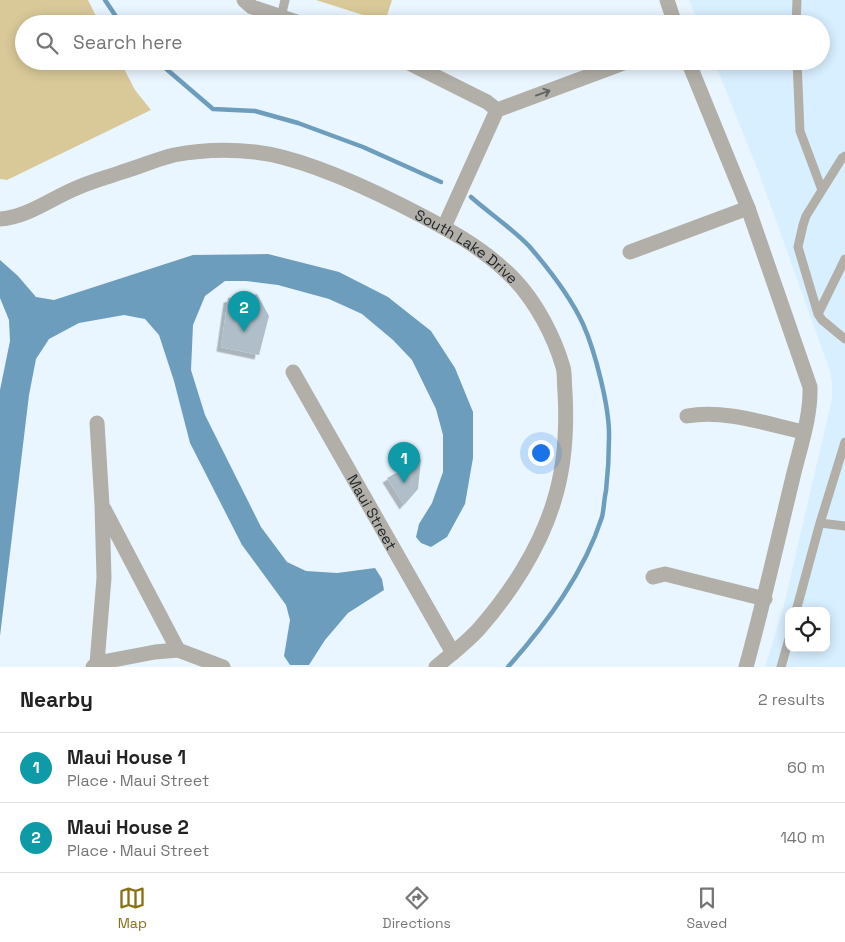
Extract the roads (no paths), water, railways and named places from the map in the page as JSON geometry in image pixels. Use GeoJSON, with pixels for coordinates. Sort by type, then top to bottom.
{"type":"FeatureCollection","features":[{"type":"Feature","properties":{"kind":"street"},"geometry":{"type":"LineString","coordinates":[[244,0],[252,7],[274,15]]}},
{"type":"Feature","properties":{"kind":"street"},"geometry":{"type":"LineString","coordinates":[[667,0],[671,15]]}},
{"type":"Feature","properties":{"kind":"street"},"geometry":{"type":"LineString","coordinates":[[423,70],[487,102],[497,110]]}},
{"type":"Feature","properties":{"kind":"street"},"geometry":{"type":"LineString","coordinates":[[444,227],[497,110],[605,70]]}},
{"type":"Feature","properties":{"kind":"street"},"geometry":{"type":"LineString","coordinates":[[692,70],[748,208],[810,387],[810,400],[803,432],[746,667]]}},
{"type":"Feature","properties":{"kind":"street","name":"South Lake Drive"},"geometry":{"type":"LineString","coordinates":[[0,219],[13,217],[35,208],[78,187],[173,156],[210,151],[256,152],[302,163],[378,193],[444,227],[482,250],[515,280],[536,309],[552,336],[564,369],[567,418],[564,454],[555,501],[542,534],[504,598],[477,631],[436,667]]}},
{"type":"Feature","properties":{"kind":"street"},"geometry":{"type":"LineString","coordinates":[[630,252],[748,208]]}},
{"type":"Feature","properties":{"kind":"street","name":"Maui Street"},"geometry":{"type":"LineString","coordinates":[[293,372],[453,653]]}},
{"type":"Feature","properties":{"kind":"street"},"geometry":{"type":"LineString","coordinates":[[687,416],[702,413],[721,414],[803,432]]}},
{"type":"Feature","properties":{"kind":"street"},"geometry":{"type":"LineString","coordinates":[[97,423],[104,578],[95,665],[155,652],[178,650],[223,667]]}},
{"type":"Feature","properties":{"kind":"street"},"geometry":{"type":"LineString","coordinates":[[102,505],[178,650]]}},
{"type":"Feature","properties":{"kind":"street"},"geometry":{"type":"LineString","coordinates":[[653,577],[665,574],[764,599]]}},
{"type":"Feature","properties":{"kind":"lane"},"geometry":{"type":"LineString","coordinates":[[281,15],[285,0]]}},
{"type":"Feature","properties":{"kind":"lane"},"geometry":{"type":"LineString","coordinates":[[796,15],[797,0]]}},
{"type":"Feature","properties":{"kind":"lane"},"geometry":{"type":"LineString","coordinates":[[797,70],[800,131],[822,190]]}},
{"type":"Feature","properties":{"kind":"lane"},"geometry":{"type":"LineString","coordinates":[[845,156],[822,190],[802,225],[798,247],[818,314],[822,320],[845,339]]}},
{"type":"Feature","properties":{"kind":"lane"},"geometry":{"type":"LineString","coordinates":[[818,314],[845,259]]}},
{"type":"Feature","properties":{"kind":"lane"},"geometry":{"type":"LineString","coordinates":[[797,607],[845,442]]}},
{"type":"Feature","properties":{"kind":"lane"},"geometry":{"type":"LineString","coordinates":[[820,523],[845,526]]}},
{"type":"Feature","properties":{"kind":"lane"},"geometry":{"type":"LineString","coordinates":[[781,667],[785,652]]}},
{"type":"Feature","properties":{"kind":"water"},"geometry":{"type":"Polygon","coordinates":[[[268,254],[339,272],[388,297],[431,331],[455,368],[473,412],[473,458],[465,504],[447,537],[431,547],[421,543],[416,537],[419,524],[432,503],[443,472],[443,435],[436,409],[412,360],[393,340],[362,314],[329,299],[278,285],[246,281],[225,281],[205,296],[193,325],[191,370],[205,415],[261,527],[287,562],[306,571],[337,573],[375,568],[382,579],[384,590],[348,613],[325,640],[309,665],[290,665],[284,656],[290,620],[286,605],[242,545],[190,443],[174,381],[159,335],[145,319],[124,315],[79,323],[49,339],[36,359],[29,395],[0,636],[0,390],[10,341],[9,320],[0,298],[0,260],[18,276],[36,297],[54,300],[193,255],[268,254]]]}},
{"type":"Feature","properties":{"kind":"waterway"},"geometry":{"type":"LineString","coordinates":[[105,0],[115,15]]}},
{"type":"Feature","properties":{"kind":"waterway"},"geometry":{"type":"LineString","coordinates":[[168,70],[213,109],[255,111],[298,123],[363,147],[441,182]]}},
{"type":"Feature","properties":{"kind":"waterway"},"geometry":{"type":"LineString","coordinates":[[471,197],[516,233],[529,246],[566,294],[583,324],[592,349],[601,380],[609,426],[606,491],[602,517],[594,538],[575,577],[563,596],[537,633],[508,667]]}},
{"type":"Feature","properties":{"kind":"place","name":"Maui House 2"},"geometry":{"type":"Point","coordinates":[244,332]}},
{"type":"Feature","properties":{"kind":"place","name":"Maui House 1"},"geometry":{"type":"Point","coordinates":[404,483]}}]}
